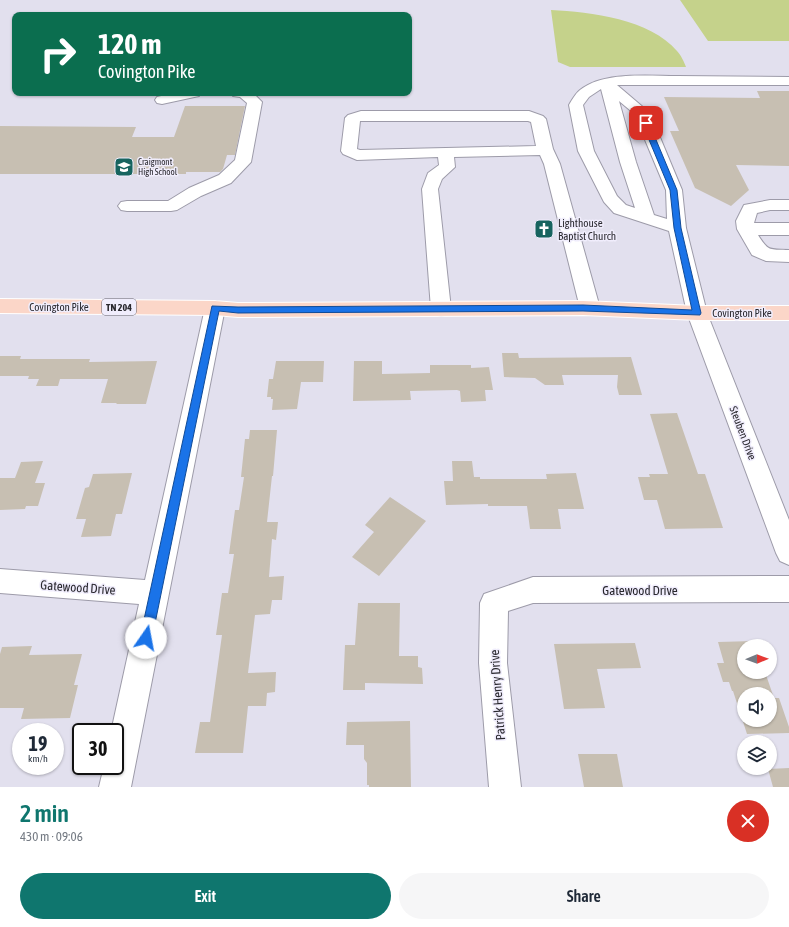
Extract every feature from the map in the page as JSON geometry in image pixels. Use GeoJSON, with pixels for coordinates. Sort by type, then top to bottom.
{"type":"FeatureCollection","features":[{"type":"Feature","properties":{"kind":"main road","name":"Covington Pike"},"geometry":{"type":"LineString","coordinates":[[0,306],[215,308],[238,310],[590,308],[697,313],[789,313]]}},
{"type":"Feature","properties":{"kind":"street"},"geometry":{"type":"LineString","coordinates":[[677,228],[620,209],[610,198],[586,151],[580,130],[576,105],[584,94],[594,87],[615,81],[789,81]]}},
{"type":"Feature","properties":{"kind":"street"},"geometry":{"type":"LineString","coordinates":[[607,84],[628,162],[647,219]]}},
{"type":"Feature","properties":{"kind":"street","name":"Steuben Drive"},"geometry":{"type":"LineString","coordinates":[[607,84],[637,108],[646,123],[674,190],[677,228],[697,313],[789,553]]}},
{"type":"Feature","properties":{"kind":"street"},"geometry":{"type":"LineString","coordinates":[[162,100],[180,96]]}},
{"type":"Feature","properties":{"kind":"street"},"geometry":{"type":"LineString","coordinates":[[127,206],[171,206],[195,192],[225,179],[243,162],[256,102],[248,96]]}},
{"type":"Feature","properties":{"kind":"street"},"geometry":{"type":"LineString","coordinates":[[545,149],[534,151],[358,155],[349,151],[352,118],[360,116],[529,116],[538,119],[545,149],[552,164],[590,308]]}},
{"type":"Feature","properties":{"kind":"street"},"geometry":{"type":"LineString","coordinates":[[441,309],[430,189],[434,177],[447,167],[446,152]]}},
{"type":"Feature","properties":{"kind":"street"},"geometry":{"type":"LineString","coordinates":[[789,205],[770,205],[750,209],[745,221],[746,229],[759,251],[766,255],[789,256]]}},
{"type":"Feature","properties":{"kind":"street"},"geometry":{"type":"LineString","coordinates":[[746,229],[789,229]]}},
{"type":"Feature","properties":{"kind":"street"},"geometry":{"type":"LineString","coordinates":[[115,787],[215,308]]}},
{"type":"Feature","properties":{"kind":"street","name":"Gatewood Drive"},"geometry":{"type":"LineString","coordinates":[[0,581],[155,594]]}},
{"type":"Feature","properties":{"kind":"street","name":"Gatewood Drive"},"geometry":{"type":"LineString","coordinates":[[494,603],[533,590],[789,589]]}},
{"type":"Feature","properties":{"kind":"street","name":"Patrick Henry Drive"},"geometry":{"type":"LineString","coordinates":[[494,603],[493,663],[504,787]]}},
{"type":"Feature","properties":{"kind":"green space"},"geometry":{"type":"Polygon","coordinates":[[[680,0],[789,0],[789,41],[708,41],[680,0]]]}},
{"type":"Feature","properties":{"kind":"green space"},"geometry":{"type":"Polygon","coordinates":[[[551,10],[601,15],[636,24],[652,31],[665,40],[678,53],[686,67],[570,67],[558,62],[551,10]]]}},
{"type":"Feature","properties":{"kind":"building"},"geometry":{"type":"Polygon","coordinates":[[[757,91],[789,91],[789,166],[736,165],[749,190],[731,206],[695,188],[670,131],[679,131],[664,97],[760,98],[757,91]]]}},
{"type":"Feature","properties":{"kind":"building"},"geometry":{"type":"Polygon","coordinates":[[[185,106],[245,106],[235,155],[227,155],[223,169],[220,172],[186,172],[186,174],[0,174],[0,126],[136,127],[132,137],[174,137],[185,106]]]}},
{"type":"Feature","properties":{"kind":"building"},"geometry":{"type":"Polygon","coordinates":[[[502,353],[518,353],[519,358],[631,357],[642,395],[619,395],[617,387],[618,375],[562,375],[564,385],[545,385],[535,378],[504,377],[502,353]]]}},
{"type":"Feature","properties":{"kind":"building"},"geometry":{"type":"Polygon","coordinates":[[[0,356],[21,356],[20,359],[90,359],[89,362],[157,361],[146,404],[116,404],[117,403],[101,403],[108,379],[60,379],[58,386],[36,386],[39,379],[28,379],[29,376],[0,376],[0,356]]]}},
{"type":"Feature","properties":{"kind":"building"},"geometry":{"type":"Polygon","coordinates":[[[276,361],[324,361],[323,382],[301,382],[297,409],[272,410],[273,399],[271,399],[271,397],[267,397],[269,379],[273,379],[276,361]]]}},
{"type":"Feature","properties":{"kind":"building"},"geometry":{"type":"Polygon","coordinates":[[[354,361],[382,361],[382,374],[430,373],[430,365],[471,365],[471,368],[489,367],[493,390],[485,390],[486,401],[461,402],[460,391],[457,390],[410,391],[411,400],[353,401],[354,361]]]}},
{"type":"Feature","properties":{"kind":"building"},"geometry":{"type":"Polygon","coordinates":[[[677,413],[698,474],[705,474],[723,528],[665,529],[657,500],[644,500],[638,477],[650,477],[649,474],[668,474],[650,414],[677,413]]]}},
{"type":"Feature","properties":{"kind":"building"},"geometry":{"type":"Polygon","coordinates":[[[250,430],[277,430],[267,522],[278,522],[276,540],[272,539],[269,577],[284,576],[282,600],[272,600],[270,614],[255,615],[248,673],[276,672],[275,692],[267,693],[266,706],[248,706],[243,753],[195,753],[200,722],[210,722],[222,635],[216,635],[222,593],[228,593],[234,554],[229,554],[235,510],[239,510],[244,477],[241,477],[245,439],[249,439],[250,430]]]}},
{"type":"Feature","properties":{"kind":"building"},"geometry":{"type":"Polygon","coordinates":[[[43,461],[35,483],[45,483],[38,506],[26,506],[25,509],[0,510],[0,478],[15,478],[21,462],[43,461]]]}},
{"type":"Feature","properties":{"kind":"building"},"geometry":{"type":"Polygon","coordinates":[[[452,461],[472,461],[474,477],[480,477],[480,479],[547,479],[546,474],[576,473],[584,509],[558,509],[561,529],[530,529],[527,506],[488,506],[488,504],[446,505],[444,481],[453,481],[452,461]]]}},
{"type":"Feature","properties":{"kind":"building"},"geometry":{"type":"Polygon","coordinates":[[[132,473],[122,514],[116,514],[111,536],[81,537],[86,519],[76,519],[85,488],[89,487],[93,474],[132,473]]]}},
{"type":"Feature","properties":{"kind":"building"},"geometry":{"type":"Polygon","coordinates":[[[390,497],[426,521],[379,576],[352,557],[374,532],[365,525],[390,497]]]}},
{"type":"Feature","properties":{"kind":"building"},"geometry":{"type":"Polygon","coordinates":[[[358,603],[400,603],[399,656],[418,656],[418,667],[422,668],[423,684],[365,683],[365,690],[343,690],[345,645],[355,645],[358,603]]]}},
{"type":"Feature","properties":{"kind":"building"},"geometry":{"type":"Polygon","coordinates":[[[737,641],[737,679],[767,679],[770,687],[737,687],[737,703],[729,682],[723,682],[717,663],[724,663],[718,642],[737,641]]]}},
{"type":"Feature","properties":{"kind":"building"},"geometry":{"type":"Polygon","coordinates":[[[635,643],[641,668],[597,669],[605,708],[564,709],[554,644],[635,643]]]}},
{"type":"Feature","properties":{"kind":"building"},"geometry":{"type":"Polygon","coordinates":[[[32,646],[29,655],[82,654],[74,685],[78,685],[70,718],[21,719],[24,708],[0,708],[0,654],[2,647],[32,646]]]}},
{"type":"Feature","properties":{"kind":"building"},"geometry":{"type":"Polygon","coordinates":[[[777,698],[779,698],[789,727],[789,733],[747,734],[745,727],[777,727],[777,698]]]}},
{"type":"Feature","properties":{"kind":"building"},"geometry":{"type":"Polygon","coordinates":[[[410,721],[411,787],[369,787],[369,785],[367,785],[367,763],[364,759],[364,745],[346,745],[347,722],[410,721]]]}},
{"type":"Feature","properties":{"kind":"building"},"geometry":{"type":"Polygon","coordinates":[[[578,754],[617,754],[623,787],[584,787],[578,754]]]}},
{"type":"Feature","properties":{"kind":"building"},"geometry":{"type":"Polygon","coordinates":[[[789,768],[789,787],[773,787],[770,775],[777,775],[777,769],[789,768]]]}},
{"type":"Feature","properties":{"kind":"place","name":"Craigmont High School"},"geometry":{"type":"Point","coordinates":[124,167]}},
{"type":"Feature","properties":{"kind":"place","name":"Lighthouse Baptist Church"},"geometry":{"type":"Point","coordinates":[544,229]}},
{"type":"Feature","properties":{"kind":"route"},"geometry":{"type":"LineString","coordinates":[[146,638],[215,308],[238,310],[583,308],[697,313],[677,228],[674,190],[646,123]]}}]}
